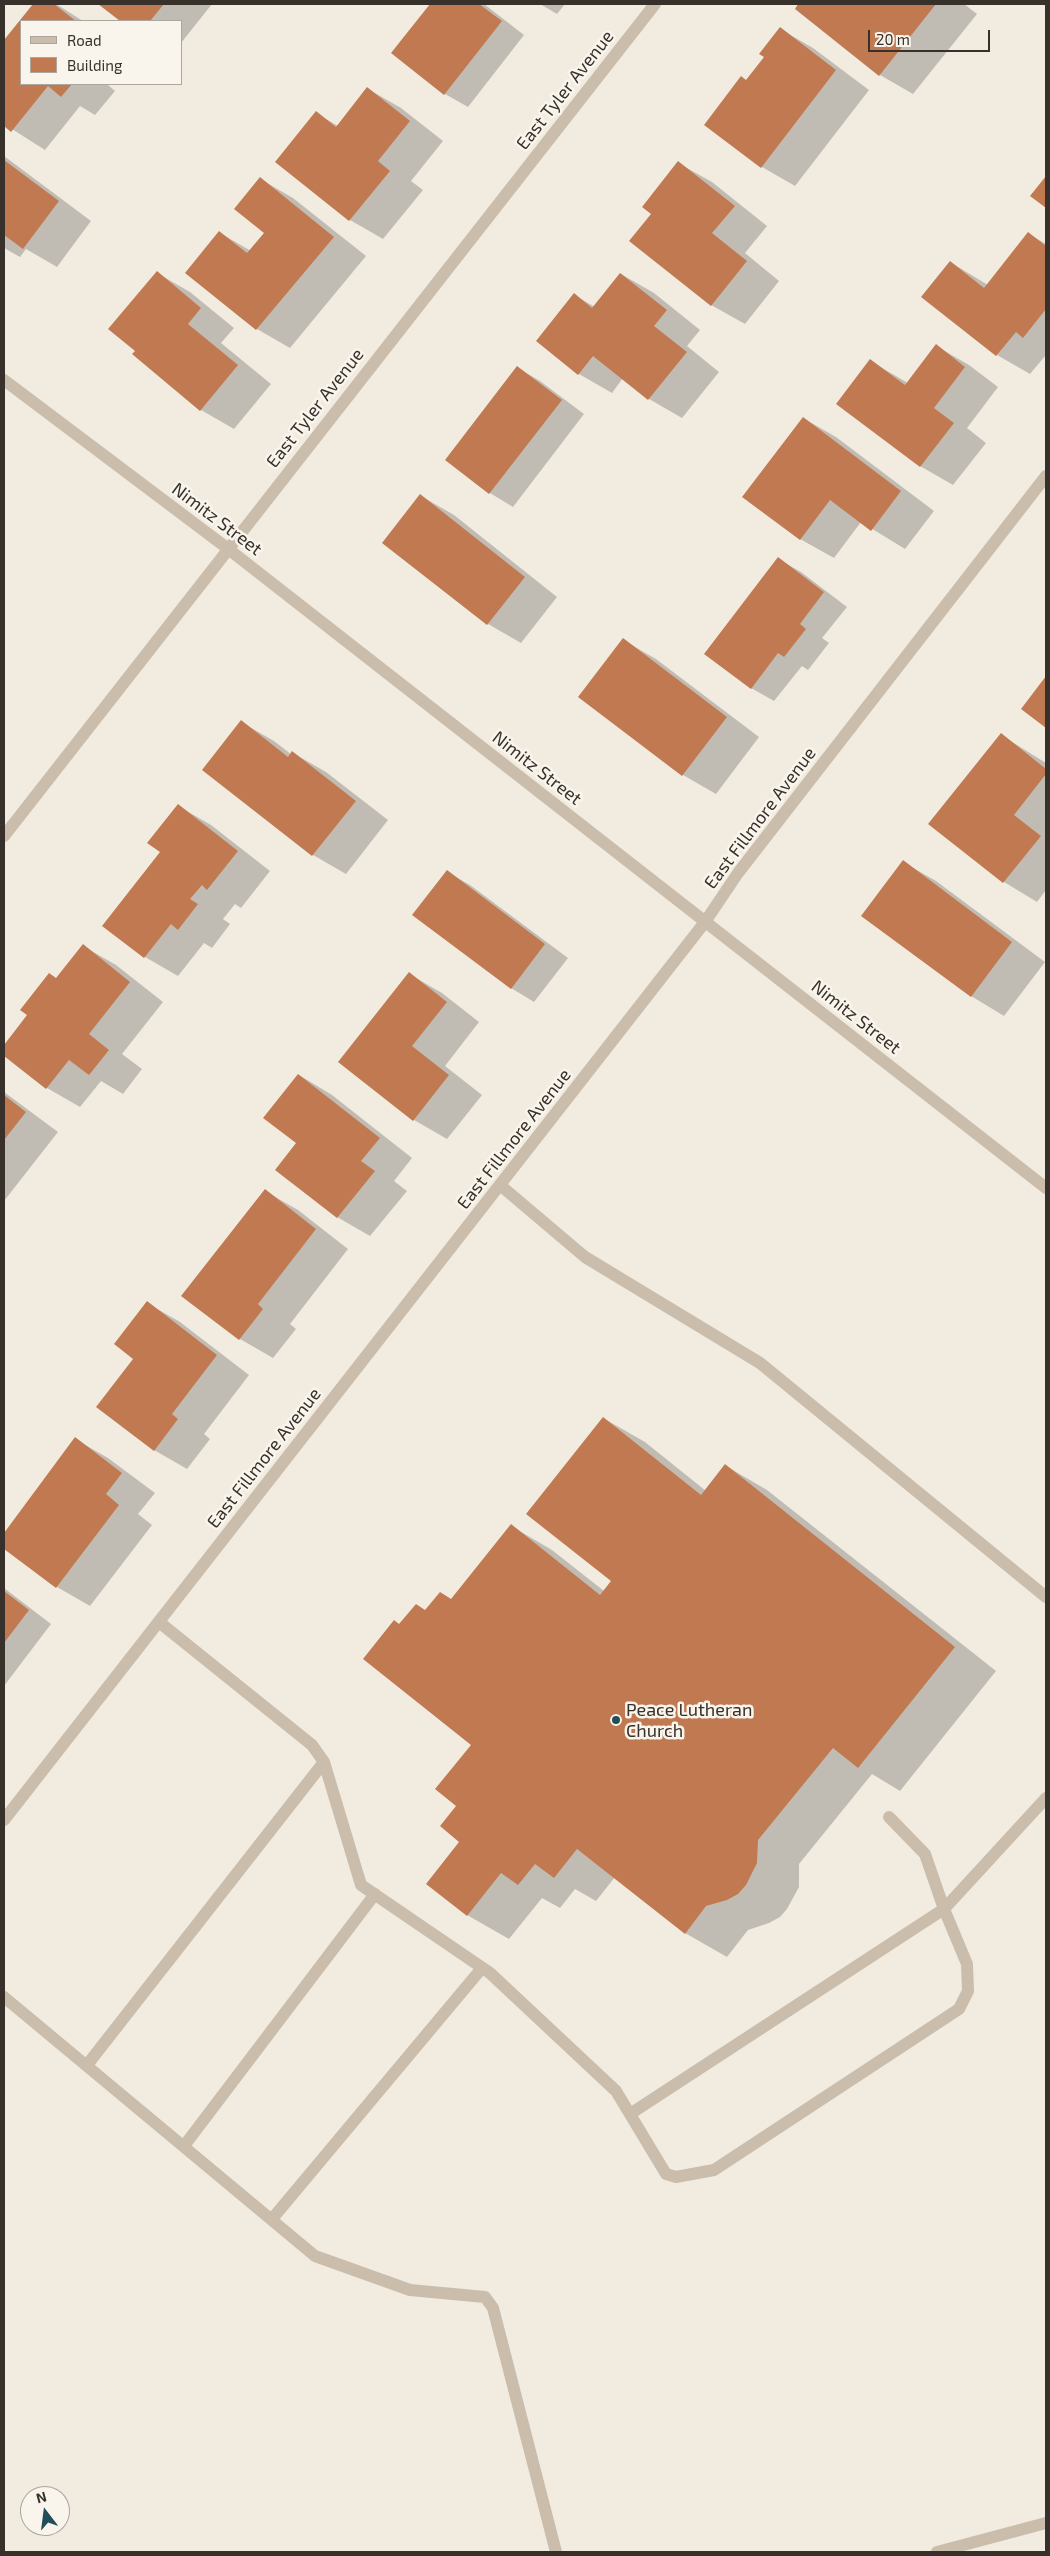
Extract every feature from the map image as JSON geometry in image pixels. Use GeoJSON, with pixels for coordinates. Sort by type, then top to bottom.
{"type":"FeatureCollection","features":[{"type":"Feature","properties":{"kind":"street","name":"East Tyler Avenue"},"geometry":{"type":"LineString","coordinates":[[4,836],[655,4]]}},
{"type":"Feature","properties":{"kind":"street","name":"Nimitz Street"},"geometry":{"type":"LineString","coordinates":[[4,380],[228,548],[1046,1188]]}},
{"type":"Feature","properties":{"kind":"street","name":"East Fillmore Avenue"},"geometry":{"type":"LineString","coordinates":[[4,1820],[706,922],[738,873],[1046,476]]}},
{"type":"Feature","properties":{"kind":"street"},"geometry":{"type":"LineString","coordinates":[[500,1185],[585,1257],[760,1363],[1046,1597]]}},
{"type":"Feature","properties":{"kind":"street"},"geometry":{"type":"LineString","coordinates":[[159,1622],[312,1745],[324,1762],[361,1885],[482,1968],[616,2091],[666,2174],[676,2178],[714,2170],[959,2009],[968,1991],[967,1964],[944,1909],[925,1854],[890,1817]]}},
{"type":"Feature","properties":{"kind":"street"},"geometry":{"type":"LineString","coordinates":[[87,2065],[324,1762]]}},
{"type":"Feature","properties":{"kind":"street"},"geometry":{"type":"LineString","coordinates":[[630,2114],[944,1909],[1046,1798]]}},
{"type":"Feature","properties":{"kind":"street"},"geometry":{"type":"LineString","coordinates":[[184,2146],[375,1894]]}},
{"type":"Feature","properties":{"kind":"street"},"geometry":{"type":"LineString","coordinates":[[272,2219],[482,1968]]}},
{"type":"Feature","properties":{"kind":"street"},"geometry":{"type":"LineString","coordinates":[[4,1997],[315,2256],[410,2290],[485,2297],[493,2308],[556,2552]]}},
{"type":"Feature","properties":{"kind":"street"},"geometry":{"type":"LineString","coordinates":[[937,2552],[1046,2523]]}},
{"type":"Feature","properties":{"kind":"building"},"geometry":{"type":"Polygon","coordinates":[[[33,4],[54,4],[75,20],[20,20],[33,4]]]}},
{"type":"Feature","properties":{"kind":"building"},"geometry":{"type":"Polygon","coordinates":[[[98,4],[164,4],[151,20],[119,20],[98,4]]]}},
{"type":"Feature","properties":{"kind":"building"},"geometry":{"type":"Polygon","coordinates":[[[430,4],[479,4],[502,21],[444,95],[391,53],[430,4]]]}},
{"type":"Feature","properties":{"kind":"building"},"geometry":{"type":"Polygon","coordinates":[[[798,4],[936,4],[879,76],[795,9],[798,4]]]}},
{"type":"Feature","properties":{"kind":"building"},"geometry":{"type":"Polygon","coordinates":[[[20,20],[20,85],[71,85],[61,97],[48,86],[11,132],[4,126],[4,40],[20,20]]]}},
{"type":"Feature","properties":{"kind":"building"},"geometry":{"type":"Polygon","coordinates":[[[780,27],[836,70],[761,168],[704,125],[741,76],[746,80],[764,57],[759,54],[780,27]]]}},
{"type":"Feature","properties":{"kind":"building"},"geometry":{"type":"Polygon","coordinates":[[[367,87],[410,121],[378,161],[390,171],[349,221],[275,162],[316,111],[336,127],[367,87]]]}},
{"type":"Feature","properties":{"kind":"building"},"geometry":{"type":"Polygon","coordinates":[[[4,160],[59,201],[23,249],[4,235],[4,160]]]}},
{"type":"Feature","properties":{"kind":"building"},"geometry":{"type":"Polygon","coordinates":[[[678,161],[735,206],[712,233],[747,261],[711,306],[629,241],[651,214],[642,207],[678,161]]]}},
{"type":"Feature","properties":{"kind":"building"},"geometry":{"type":"Polygon","coordinates":[[[1046,176],[1046,208],[1030,196],[1046,176]]]}},
{"type":"Feature","properties":{"kind":"building"},"geometry":{"type":"Polygon","coordinates":[[[260,177],[334,237],[256,330],[185,273],[219,231],[247,253],[264,233],[234,209],[260,177]]]}},
{"type":"Feature","properties":{"kind":"building"},"geometry":{"type":"Polygon","coordinates":[[[1028,232],[1046,246],[1046,309],[1023,338],[1016,332],[996,356],[921,297],[950,261],[984,288],[1028,232]]]}},
{"type":"Feature","properties":{"kind":"building"},"geometry":{"type":"Polygon","coordinates":[[[157,271],[201,308],[188,324],[238,365],[200,411],[132,354],[135,351],[108,329],[157,271]]]}},
{"type":"Feature","properties":{"kind":"building"},"geometry":{"type":"Polygon","coordinates":[[[620,273],[667,310],[654,326],[687,352],[648,400],[593,356],[578,375],[536,341],[574,293],[592,308],[620,273]]]}},
{"type":"Feature","properties":{"kind":"building"},"geometry":{"type":"Polygon","coordinates":[[[936,344],[965,367],[934,408],[954,423],[920,467],[836,404],[870,359],[905,385],[936,344]]]}},
{"type":"Feature","properties":{"kind":"building"},"geometry":{"type":"Polygon","coordinates":[[[517,366],[562,400],[489,494],[445,460],[517,366]]]}},
{"type":"Feature","properties":{"kind":"building"},"geometry":{"type":"Polygon","coordinates":[[[803,417],[901,491],[871,531],[830,500],[800,540],[742,497],[803,417]]]}},
{"type":"Feature","properties":{"kind":"building"},"geometry":{"type":"Polygon","coordinates":[[[420,494],[525,577],[487,625],[382,543],[420,494]]]}},
{"type":"Feature","properties":{"kind":"building"},"geometry":{"type":"Polygon","coordinates":[[[778,557],[824,592],[800,624],[806,629],[784,657],[778,653],[751,689],[704,654],[778,557]]]}},
{"type":"Feature","properties":{"kind":"building"},"geometry":{"type":"Polygon","coordinates":[[[623,638],[727,717],[682,776],[578,697],[623,638]]]}},
{"type":"Feature","properties":{"kind":"building"},"geometry":{"type":"Polygon","coordinates":[[[1046,676],[1046,728],[1021,709],[1046,676]]]}},
{"type":"Feature","properties":{"kind":"building"},"geometry":{"type":"Polygon","coordinates":[[[241,720],[288,757],[292,751],[356,801],[312,856],[202,770],[241,720]]]}},
{"type":"Feature","properties":{"kind":"building"},"geometry":{"type":"Polygon","coordinates":[[[1001,733],[1046,769],[1046,774],[1014,815],[1041,836],[1003,883],[928,824],[1001,733]]]}},
{"type":"Feature","properties":{"kind":"building"},"geometry":{"type":"Polygon","coordinates":[[[178,804],[238,851],[207,890],[202,885],[190,899],[198,904],[178,930],[171,924],[144,958],[102,926],[160,852],[147,843],[178,804]]]}},
{"type":"Feature","properties":{"kind":"building"},"geometry":{"type":"Polygon","coordinates":[[[903,860],[1012,942],[971,997],[861,916],[903,860]]]}},
{"type":"Feature","properties":{"kind":"building"},"geometry":{"type":"Polygon","coordinates":[[[447,870],[545,944],[511,989],[412,915],[447,870]]]}},
{"type":"Feature","properties":{"kind":"building"},"geometry":{"type":"Polygon","coordinates":[[[83,944],[130,982],[89,1034],[109,1050],[89,1075],[69,1060],[46,1089],[4,1056],[4,1045],[27,1015],[20,1010],[49,973],[56,978],[83,944]]]}},
{"type":"Feature","properties":{"kind":"building"},"geometry":{"type":"Polygon","coordinates":[[[409,972],[447,1002],[412,1046],[449,1075],[413,1121],[338,1062],[409,972]]]}},
{"type":"Feature","properties":{"kind":"building"},"geometry":{"type":"Polygon","coordinates":[[[298,1074],[380,1138],[361,1161],[375,1171],[337,1218],[275,1170],[296,1143],[263,1118],[298,1074]]]}},
{"type":"Feature","properties":{"kind":"building"},"geometry":{"type":"Polygon","coordinates":[[[4,1095],[26,1112],[4,1140],[4,1095]]]}},
{"type":"Feature","properties":{"kind":"building"},"geometry":{"type":"Polygon","coordinates":[[[265,1189],[316,1229],[258,1304],[263,1309],[239,1340],[181,1296],[265,1189]]]}},
{"type":"Feature","properties":{"kind":"building"},"geometry":{"type":"Polygon","coordinates":[[[147,1301],[217,1355],[172,1414],[178,1419],[154,1451],[96,1407],[133,1359],[114,1344],[147,1301]]]}},
{"type":"Feature","properties":{"kind":"building"},"geometry":{"type":"Polygon","coordinates":[[[603,1417],[701,1495],[725,1464],[955,1647],[858,1768],[833,1748],[758,1840],[757,1863],[746,1885],[738,1894],[727,1900],[706,1906],[685,1934],[577,1849],[554,1878],[535,1864],[518,1885],[501,1873],[467,1916],[426,1884],[459,1842],[440,1826],[456,1806],[435,1789],[471,1745],[363,1659],[394,1620],[399,1624],[416,1604],[425,1610],[440,1592],[451,1599],[511,1524],[600,1595],[611,1581],[526,1514],[603,1417]]]}},
{"type":"Feature","properties":{"kind":"building"},"geometry":{"type":"Polygon","coordinates":[[[75,1437],[122,1473],[106,1494],[119,1505],[56,1588],[4,1549],[4,1533],[75,1437]]]}},
{"type":"Feature","properties":{"kind":"building"},"geometry":{"type":"Polygon","coordinates":[[[4,1591],[29,1610],[4,1643],[4,1591]]]}},
{"type":"Feature","properties":{"kind":"place","name":"Peace Lutheran Church"},"geometry":{"type":"Point","coordinates":[616,1720]}}]}
